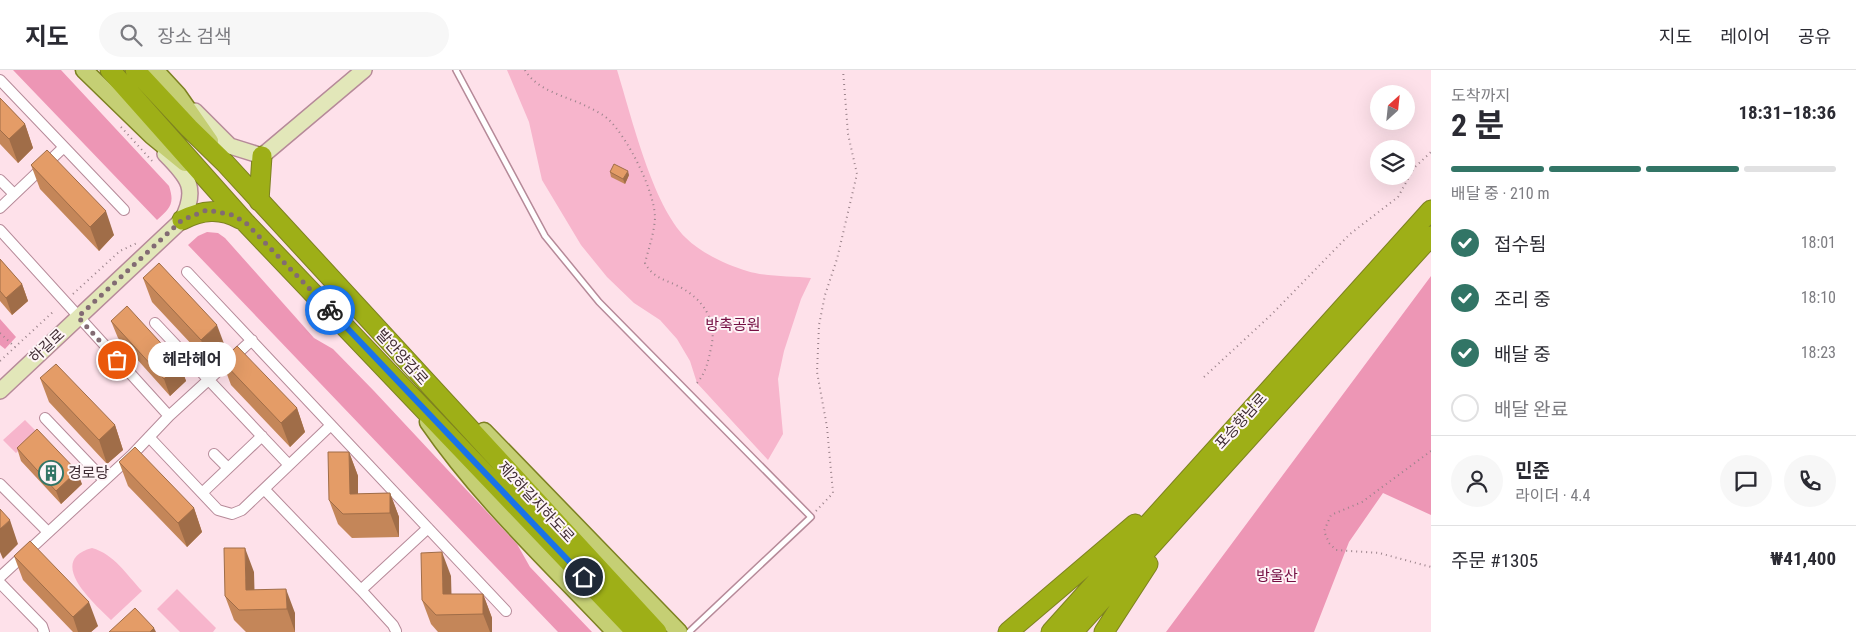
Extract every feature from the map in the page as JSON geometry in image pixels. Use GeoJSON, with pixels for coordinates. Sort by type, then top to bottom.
{"type":"FeatureCollection","features":[{"type":"Feature","properties":{"kind":"highway","name":"발안양감로"},"geometry":{"type":"LineString","coordinates":[[110,70],[245,222],[399,382]]}},
{"type":"Feature","properties":{"kind":"highway","name":"발안양감로"},"geometry":{"type":"LineString","coordinates":[[135,70],[189,128],[225,163],[435,393]]}},
{"type":"Feature","properties":{"kind":"highway"},"geometry":{"type":"LineString","coordinates":[[259,201],[262,156]]}},
{"type":"Feature","properties":{"kind":"highway"},"geometry":{"type":"LineString","coordinates":[[182,220],[207,210],[232,215],[245,222]]}},
{"type":"Feature","properties":{"kind":"highway","name":"포승향남로"},"geometry":{"type":"LineString","coordinates":[[1050,632],[1431,210]]}},
{"type":"Feature","properties":{"kind":"highway","name":"포승향남로"},"geometry":{"type":"LineString","coordinates":[[1073,632],[1431,236]]}},
{"type":"Feature","properties":{"kind":"highway","name":"제2하길지하도로"},"geometry":{"type":"LineString","coordinates":[[399,382],[636,632]]}},
{"type":"Feature","properties":{"kind":"highway","name":"제2하길지하도로"},"geometry":{"type":"LineString","coordinates":[[435,393],[657,632]]}},
{"type":"Feature","properties":{"kind":"highway"},"geometry":{"type":"LineString","coordinates":[[1008,632],[1181,486]]}},
{"type":"Feature","properties":{"kind":"highway"},"geometry":{"type":"LineString","coordinates":[[1104,632],[1178,517]]}},
{"type":"Feature","properties":{"kind":"main road"},"geometry":{"type":"LineString","coordinates":[[155,70],[178,95],[225,163]]}},
{"type":"Feature","properties":{"kind":"main road"},"geometry":{"type":"LineString","coordinates":[[86,72],[152,136],[213,187]]}},
{"type":"Feature","properties":{"kind":"main road","name":"발안양감로"},"geometry":{"type":"LineString","coordinates":[[399,382],[449,453],[500,511],[615,632]]}},
{"type":"Feature","properties":{"kind":"main road","name":"발안양감로"},"geometry":{"type":"LineString","coordinates":[[435,393],[486,433],[679,632]]}},
{"type":"Feature","properties":{"kind":"street"},"geometry":{"type":"LineString","coordinates":[[178,95],[230,146],[262,156],[364,70]]}},
{"type":"Feature","properties":{"kind":"street"},"geometry":{"type":"LineString","coordinates":[[86,72],[184,174],[192,197],[182,220]]}},
{"type":"Feature","properties":{"kind":"street"},"geometry":{"type":"LineString","coordinates":[[0,80],[124,210]]}},
{"type":"Feature","properties":{"kind":"street"},"geometry":{"type":"LineString","coordinates":[[0,208],[64,147]]}},
{"type":"Feature","properties":{"kind":"street"},"geometry":{"type":"LineString","coordinates":[[0,180],[14,194]]}},
{"type":"Feature","properties":{"kind":"street","name":"하길로"},"geometry":{"type":"LineString","coordinates":[[0,391],[182,220]]}},
{"type":"Feature","properties":{"kind":"street"},"geometry":{"type":"LineString","coordinates":[[0,230],[169,416]]}},
{"type":"Feature","properties":{"kind":"street"},"geometry":{"type":"LineString","coordinates":[[187,272],[506,611]]}},
{"type":"Feature","properties":{"kind":"street"},"geometry":{"type":"LineString","coordinates":[[154,323],[289,465]]}},
{"type":"Feature","properties":{"kind":"street"},"geometry":{"type":"LineString","coordinates":[[0,577],[104,480],[169,416],[252,340]]}},
{"type":"Feature","properties":{"kind":"street"},"geometry":{"type":"LineString","coordinates":[[45,418],[104,480]]}},
{"type":"Feature","properties":{"kind":"street"},"geometry":{"type":"LineString","coordinates":[[149,437],[218,510],[232,514],[242,510],[331,425]]}},
{"type":"Feature","properties":{"kind":"street"},"geometry":{"type":"LineString","coordinates":[[202,493],[262,436]]}},
{"type":"Feature","properties":{"kind":"street"},"geometry":{"type":"LineString","coordinates":[[214,454],[228,468]]}},
{"type":"Feature","properties":{"kind":"street"},"geometry":{"type":"LineString","coordinates":[[0,484],[48,532]]}},
{"type":"Feature","properties":{"kind":"street"},"geometry":{"type":"LineString","coordinates":[[264,490],[393,624],[396,631]]}},
{"type":"Feature","properties":{"kind":"street"},"geometry":{"type":"LineString","coordinates":[[361,590],[428,528]]}},
{"type":"Feature","properties":{"kind":"street"},"geometry":{"type":"LineString","coordinates":[[0,583],[42,626],[44,632]]}},
{"type":"Feature","properties":{"kind":"lane"},"geometry":{"type":"LineString","coordinates":[[456,70],[545,236],[599,302],[811,516],[688,632]]}},
{"type":"Feature","properties":{"kind":"path"},"geometry":{"type":"LineString","coordinates":[[525,70],[538,84],[584,105],[608,119],[638,167],[649,188],[654,211],[653,239],[645,263],[650,272],[662,281],[677,286],[692,295],[711,317],[713,341],[704,374],[697,383]]}},
{"type":"Feature","properties":{"kind":"path"},"geometry":{"type":"LineString","coordinates":[[811,516],[833,493],[827,428],[817,372],[819,325],[857,174],[848,134],[843,70]]}},
{"type":"Feature","properties":{"kind":"path"},"geometry":{"type":"LineString","coordinates":[[118,124],[155,164]]}},
{"type":"Feature","properties":{"kind":"path"},"geometry":{"type":"LineString","coordinates":[[1204,377],[1271,315],[1350,234],[1398,197],[1414,168],[1431,152]]}},
{"type":"Feature","properties":{"kind":"path"},"geometry":{"type":"LineString","coordinates":[[73,294],[120,250],[144,240]]}},
{"type":"Feature","properties":{"kind":"path"},"geometry":{"type":"LineString","coordinates":[[0,361],[55,310]]}},
{"type":"Feature","properties":{"kind":"path"},"geometry":{"type":"LineString","coordinates":[[0,334],[15,347]]}},
{"type":"Feature","properties":{"kind":"path"},"geometry":{"type":"LineString","coordinates":[[1431,451],[1362,502],[1330,515],[1324,531],[1329,543],[1336,550],[1379,552],[1431,567]]}},
{"type":"Feature","properties":{"kind":"green space"},"geometry":{"type":"Polygon","coordinates":[[[13,70],[61,70],[169,186],[171,202],[165,212],[157,220],[13,70]]]}},
{"type":"Feature","properties":{"kind":"green space","name":"방축공원"},"geometry":{"type":"Polygon","coordinates":[[[507,70],[617,70],[636,135],[653,183],[674,223],[686,238],[699,249],[715,258],[747,271],[811,278],[801,299],[784,351],[778,379],[783,434],[768,460],[697,383],[690,361],[677,339],[660,320],[634,303],[607,277],[581,245],[542,180],[529,122],[507,70]]]}},
{"type":"Feature","properties":{"kind":"green space"},"geometry":{"type":"Polygon","coordinates":[[[207,232],[218,233],[225,238],[314,338],[333,349],[374,391],[517,544],[530,567],[592,632],[558,632],[188,245],[198,236],[207,232]]]}},
{"type":"Feature","properties":{"kind":"green space","name":"방울산"},"geometry":{"type":"Polygon","coordinates":[[[1431,276],[1431,515],[1383,493],[1349,542],[1314,632],[1166,632],[1431,276]]]}},
{"type":"Feature","properties":{"kind":"green space"},"geometry":{"type":"Polygon","coordinates":[[[0,319],[16,337],[5,349],[0,345],[0,319]]]}},
{"type":"Feature","properties":{"kind":"green space"},"geometry":{"type":"Polygon","coordinates":[[[25,420],[38,433],[16,453],[3,440],[25,420]]]}},
{"type":"Feature","properties":{"kind":"green space"},"geometry":{"type":"Polygon","coordinates":[[[92,548],[114,560],[142,591],[111,620],[86,594],[73,572],[73,562],[79,554],[92,548]]]}},
{"type":"Feature","properties":{"kind":"green space"},"geometry":{"type":"Polygon","coordinates":[[[177,589],[216,628],[213,632],[180,632],[157,609],[177,589]]]}},
{"type":"Feature","properties":{"kind":"building"},"geometry":{"type":"Polygon","coordinates":[[[0,98],[25,124],[9,139],[0,130],[0,98]]]}},
{"type":"Feature","properties":{"kind":"building"},"geometry":{"type":"Polygon","coordinates":[[[47,150],[106,211],[90,227],[31,165],[47,150]]]}},
{"type":"Feature","properties":{"kind":"building"},"geometry":{"type":"Polygon","coordinates":[[[614,164],[628,171],[623,179],[610,172],[614,164]]]}},
{"type":"Feature","properties":{"kind":"building"},"geometry":{"type":"Polygon","coordinates":[[[0,259],[22,284],[6,298],[0,291],[0,259]]]}},
{"type":"Feature","properties":{"kind":"building"},"geometry":{"type":"Polygon","coordinates":[[[159,263],[217,325],[201,340],[143,278],[159,263]]]}},
{"type":"Feature","properties":{"kind":"building"},"geometry":{"type":"Polygon","coordinates":[[[127,306],[180,364],[164,379],[111,321],[127,306]]]}},
{"type":"Feature","properties":{"kind":"building"},"geometry":{"type":"Polygon","coordinates":[[[237,346],[297,408],[281,423],[222,361],[237,346]]]}},
{"type":"Feature","properties":{"kind":"building"},"geometry":{"type":"Polygon","coordinates":[[[56,364],[115,425],[99,440],[40,378],[56,364]]]}},
{"type":"Feature","properties":{"kind":"building","name":"경로당"},"geometry":{"type":"Polygon","coordinates":[[[37,429],[77,471],[56,491],[17,448],[37,429]]]}},
{"type":"Feature","properties":{"kind":"building"},"geometry":{"type":"Polygon","coordinates":[[[135,447],[194,508],[178,523],[119,462],[135,447]]]}},
{"type":"Feature","properties":{"kind":"building"},"geometry":{"type":"Polygon","coordinates":[[[328,452],[349,452],[350,494],[390,493],[390,513],[343,514],[329,500],[328,452]]]}},
{"type":"Feature","properties":{"kind":"building"},"geometry":{"type":"Polygon","coordinates":[[[0,509],[10,520],[0,529],[0,509]]]}},
{"type":"Feature","properties":{"kind":"building"},"geometry":{"type":"Polygon","coordinates":[[[30,541],[89,602],[73,617],[14,556],[30,541]]]}},
{"type":"Feature","properties":{"kind":"building"},"geometry":{"type":"Polygon","coordinates":[[[224,548],[245,548],[246,590],[286,589],[287,609],[239,610],[225,596],[224,548]]]}},
{"type":"Feature","properties":{"kind":"building"},"geometry":{"type":"Polygon","coordinates":[[[442,552],[443,594],[483,594],[483,614],[436,615],[422,600],[421,553],[442,552]]]}},
{"type":"Feature","properties":{"kind":"building"},"geometry":{"type":"Polygon","coordinates":[[[135,608],[154,628],[150,632],[109,632],[135,608]]]}},
{"type":"Feature","properties":{"kind":"way so far"},"geometry":{"type":"LineString","coordinates":[[117,360],[78,317],[182,220],[207,210],[220,211],[245,222],[330,310]]}},
{"type":"Feature","properties":{"kind":"place","name":"헤라헤어"},"geometry":{"type":"Point","coordinates":[117,360]}},
{"type":"Feature","properties":{"kind":"place","name":"경로당"},"geometry":{"type":"Point","coordinates":[51,473]}},
{"type":"Feature","properties":{"kind":"route"},"geometry":{"type":"LineString","coordinates":[[330,310],[584,577]]}}]}
